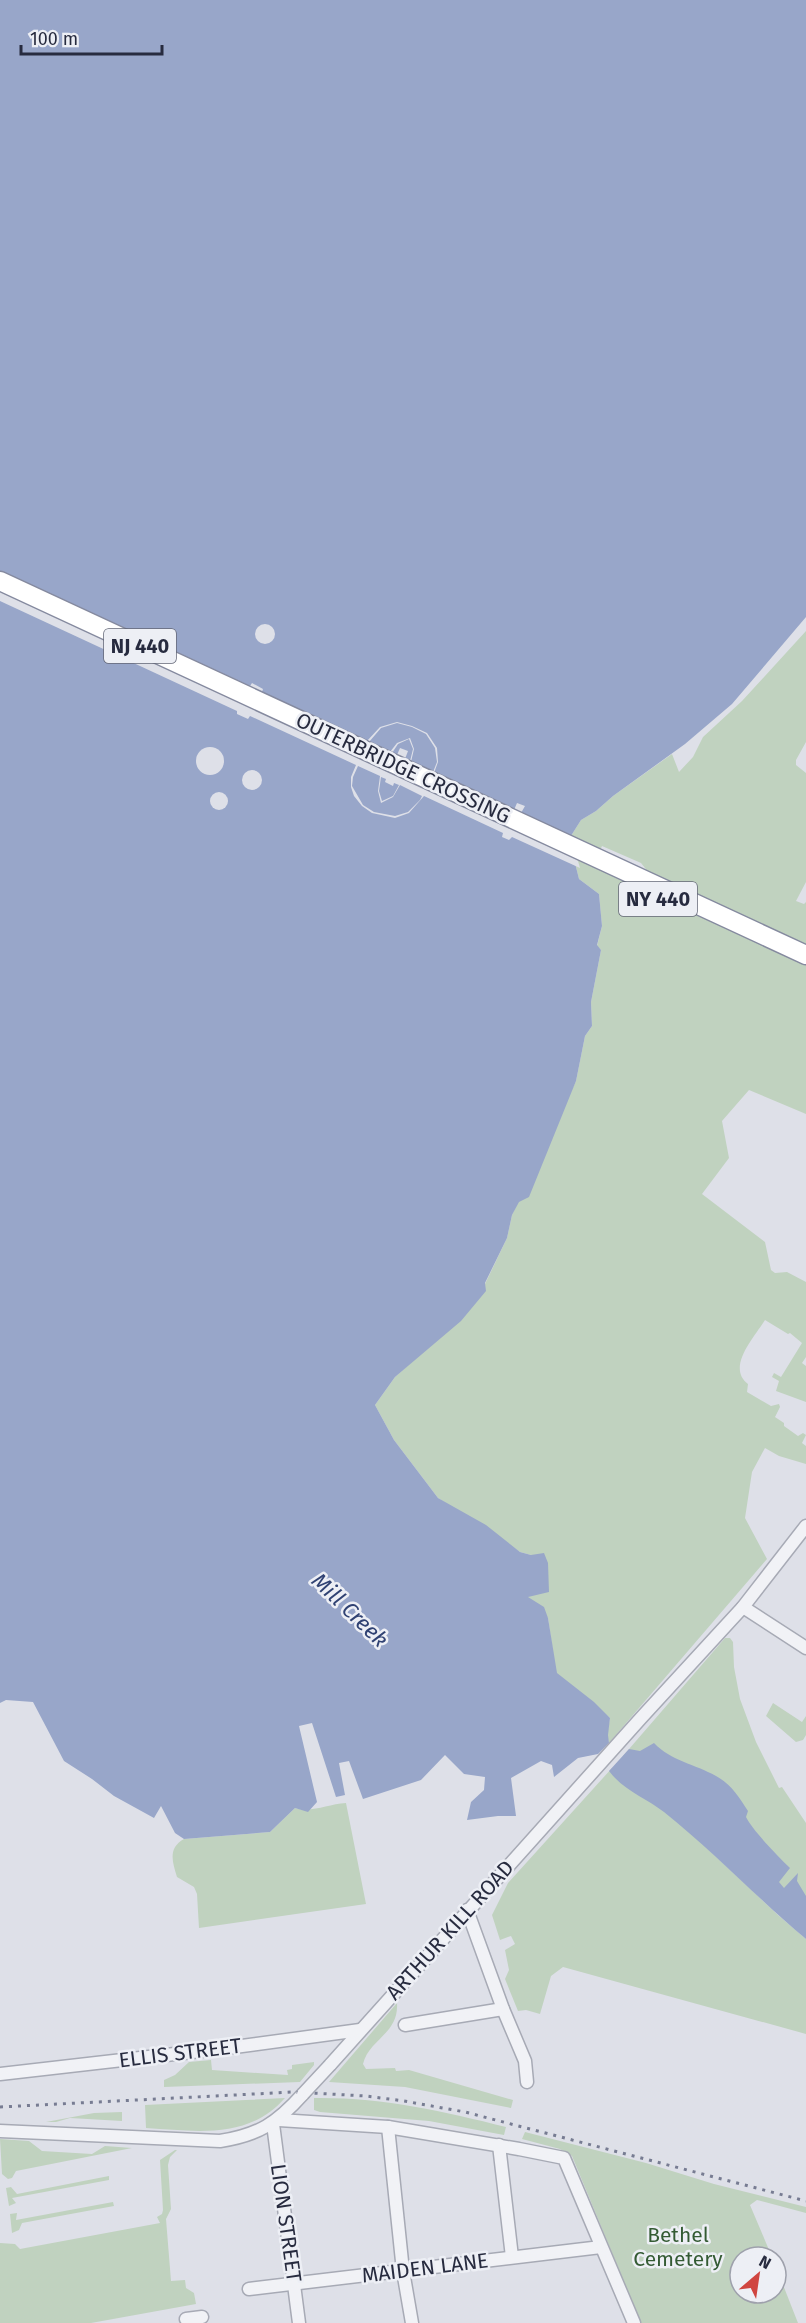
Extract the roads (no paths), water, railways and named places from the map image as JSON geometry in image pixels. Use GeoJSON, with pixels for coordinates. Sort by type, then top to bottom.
{"type":"FeatureCollection","features":[{"type":"Feature","properties":{"kind":"highway","name":"OUTERBRIDGE CROSSING"},"geometry":{"type":"LineString","coordinates":[[0,582],[806,968]]}},
{"type":"Feature","properties":{"kind":"highway","name":"OUTERBRIDGE CROSSING"},"geometry":{"type":"LineString","coordinates":[[0,594],[277,716],[806,955]]}},
{"type":"Feature","properties":{"kind":"street","name":"ARTHUR KILL ROAD"},"geometry":{"type":"LineString","coordinates":[[0,2130],[220,2141],[256,2133],[276,2122],[743,1607],[806,1526]]}},
{"type":"Feature","properties":{"kind":"street"},"geometry":{"type":"LineString","coordinates":[[743,1607],[806,1648]]}},
{"type":"Feature","properties":{"kind":"street"},"geometry":{"type":"LineString","coordinates":[[467,1910],[503,2009],[525,2061],[527,2082]]}},
{"type":"Feature","properties":{"kind":"street"},"geometry":{"type":"LineString","coordinates":[[405,2025],[503,2009]]}},
{"type":"Feature","properties":{"kind":"street","name":"ELLIS STREET"},"geometry":{"type":"LineString","coordinates":[[0,2074],[360,2030]]}},
{"type":"Feature","properties":{"kind":"street"},"geometry":{"type":"LineString","coordinates":[[303,2094],[306,2113],[318,2122]]}},
{"type":"Feature","properties":{"kind":"street"},"geometry":{"type":"LineString","coordinates":[[276,2122],[318,2122],[388,2127],[561,2157],[566,2160],[633,2323]]}},
{"type":"Feature","properties":{"kind":"street","name":"LION STREET"},"geometry":{"type":"LineString","coordinates":[[276,2122],[299,2323]]}},
{"type":"Feature","properties":{"kind":"street"},"geometry":{"type":"LineString","coordinates":[[388,2127],[403,2271],[412,2323]]}},
{"type":"Feature","properties":{"kind":"street"},"geometry":{"type":"LineString","coordinates":[[499,2145],[512,2257]]}},
{"type":"Feature","properties":{"kind":"street","name":"MAIDEN LANE"},"geometry":{"type":"LineString","coordinates":[[249,2289],[602,2247]]}},
{"type":"Feature","properties":{"kind":"street"},"geometry":{"type":"LineString","coordinates":[[186,2318],[202,2317]]}},
{"type":"Feature","properties":{"kind":"water","name":"Mill Creek"},"geometry":{"type":"Polygon","coordinates":[[[0,0],[806,0],[806,617],[732,704],[685,744],[581,820],[569,839],[579,879],[599,894],[602,926],[597,945],[601,950],[591,1002],[592,1026],[585,1036],[576,1081],[529,1197],[519,1202],[512,1215],[507,1238],[485,1283],[486,1291],[461,1321],[395,1377],[375,1405],[394,1440],[438,1498],[486,1525],[520,1552],[531,1555],[544,1553],[548,1563],[549,1592],[528,1597],[544,1607],[557,1673],[594,1702],[610,1718],[609,1743],[598,1754],[578,1758],[554,1777],[552,1765],[541,1761],[511,1778],[516,1816],[467,1820],[471,1802],[484,1790],[485,1777],[464,1774],[445,1755],[421,1780],[363,1799],[349,1761],[339,1763],[345,1795],[336,1797],[312,1723],[299,1726],[317,1802],[308,1812],[295,1808],[270,1832],[184,1839],[175,1833],[161,1806],[154,1818],[114,1796],[64,1761],[33,1702],[6,1700],[0,1703],[0,0]]]}},
{"type":"Feature","properties":{"kind":"water"},"geometry":{"type":"Polygon","coordinates":[[[654,1743],[668,1754],[716,1776],[734,1791],[748,1811],[746,1817],[749,1823],[790,1868],[779,1882],[784,1888],[798,1873],[797,1881],[806,1896],[806,1939],[682,1827],[657,1807],[621,1784],[609,1771],[629,1749],[640,1751],[654,1743]]]}},
{"type":"Feature","properties":{"kind":"railway"},"geometry":{"type":"LineString","coordinates":[[0,2107],[293,2092],[366,2096],[465,2112],[806,2201]]}},
{"type":"Feature","properties":{"kind":"park label","name":"Bethel Cemetery"},"geometry":{"type":"Point","coordinates":[678,2247]}}]}
